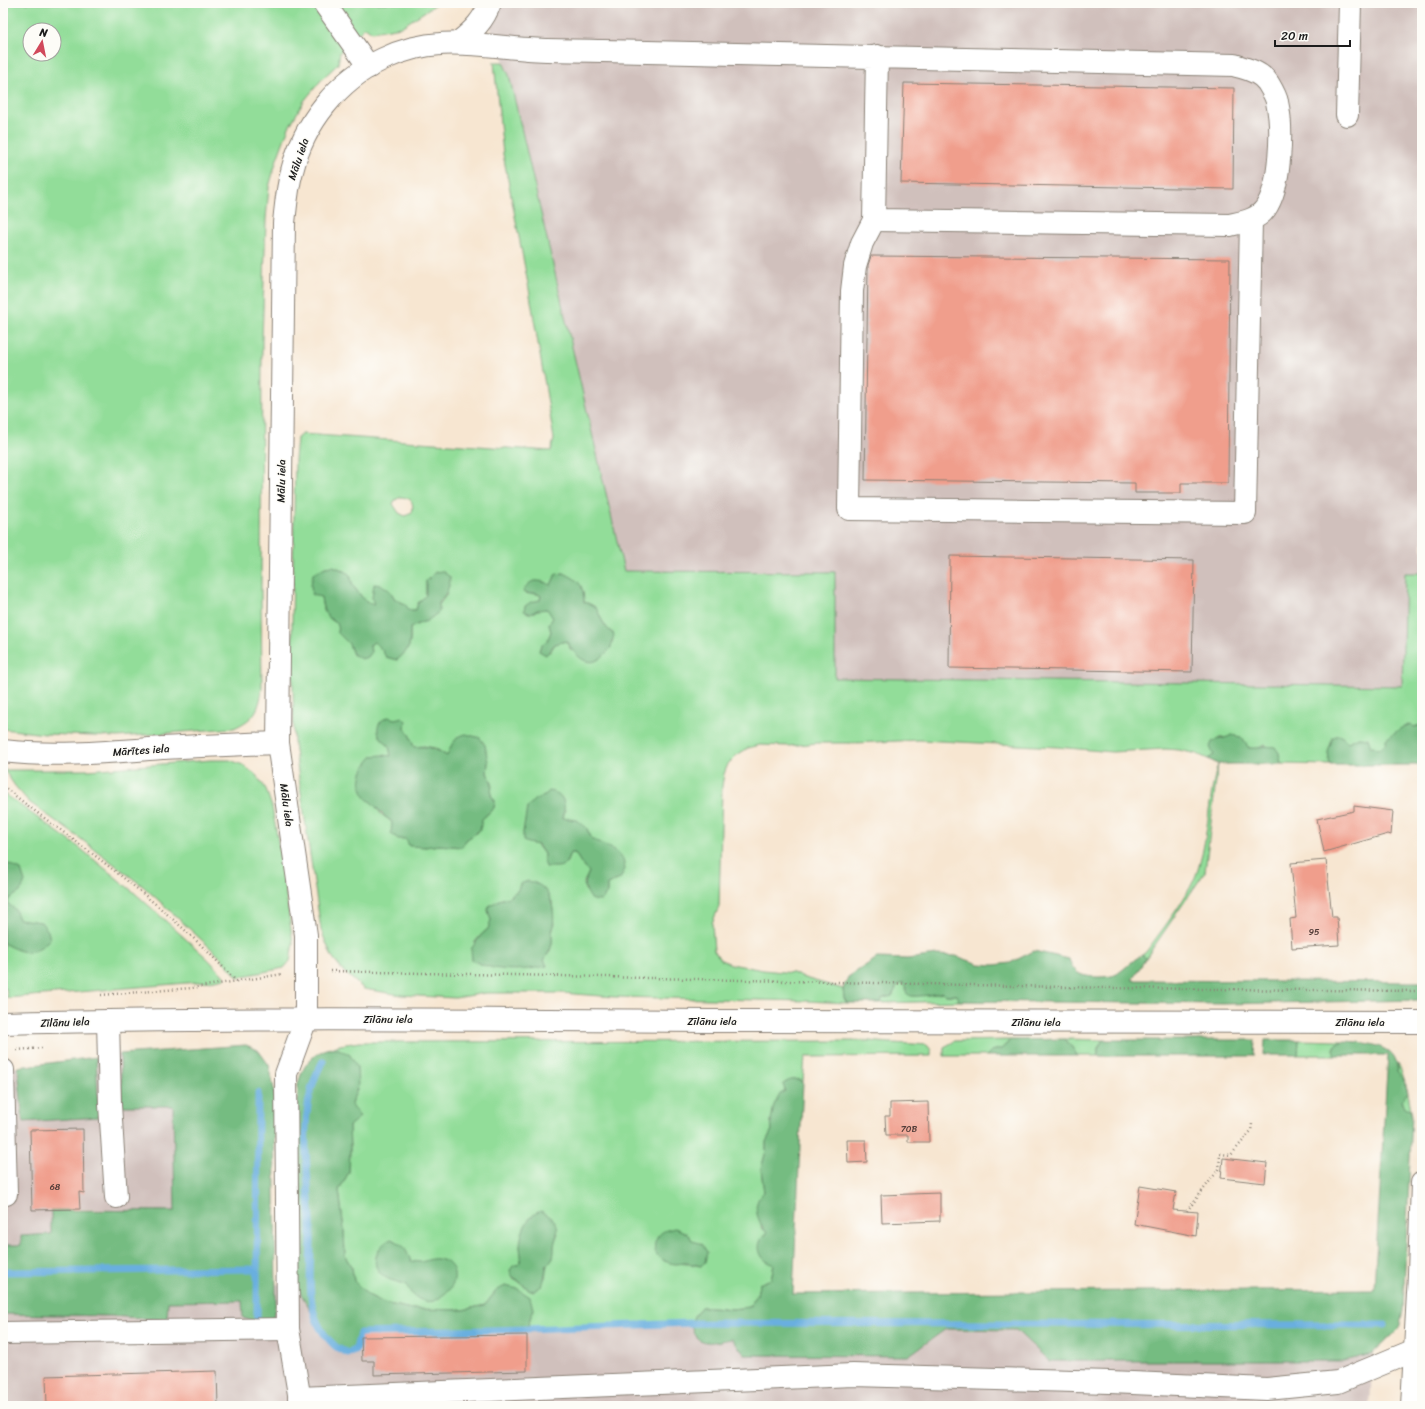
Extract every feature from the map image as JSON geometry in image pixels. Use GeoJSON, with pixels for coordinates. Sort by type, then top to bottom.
{"type":"FeatureCollection","features":[{"type":"Feature","properties":{"kind":"main road"},"geometry":{"type":"LineString","coordinates":[[324,3],[369,67]]}},
{"type":"Feature","properties":{"kind":"main road"},"geometry":{"type":"LineString","coordinates":[[460,42],[474,30],[484,18],[490,3]]}},
{"type":"Feature","properties":{"kind":"main road"},"geometry":{"type":"LineString","coordinates":[[1347,115],[1350,3]]}},
{"type":"Feature","properties":{"kind":"main road","name":"Mālu iela"},"geometry":{"type":"LineString","coordinates":[[300,1402],[288,1329],[286,1074],[306,1019],[306,935],[278,743],[284,223],[286,196],[292,169],[302,141],[313,121],[328,100],[351,79],[382,59],[413,47],[460,42],[532,50],[877,56],[1234,65],[1255,71],[1268,82],[1277,100],[1280,121],[1278,174],[1273,194],[1265,209],[1251,220]]}},
{"type":"Feature","properties":{"kind":"main road"},"geometry":{"type":"LineString","coordinates":[[874,220],[1230,225],[1251,220],[1245,513],[849,509],[852,291],[855,266],[862,243],[874,220],[877,56]]}},
{"type":"Feature","properties":{"kind":"main road","name":"Mārītes iela"},"geometry":{"type":"LineString","coordinates":[[3,751],[47,754],[88,753],[278,743]]}},
{"type":"Feature","properties":{"kind":"main road","name":"Zīlānu iela"},"geometry":{"type":"LineString","coordinates":[[3,1023],[306,1019],[938,1022],[1422,1022]]}},
{"type":"Feature","properties":{"kind":"main road"},"geometry":{"type":"LineString","coordinates":[[108,1021],[110,1105],[116,1197]]}},
{"type":"Feature","properties":{"kind":"main road"},"geometry":{"type":"LineString","coordinates":[[3,1070],[6,1194]]}},
{"type":"Feature","properties":{"kind":"main road"},"geometry":{"type":"LineString","coordinates":[[1412,1406],[1422,1183]]}},
{"type":"Feature","properties":{"kind":"main road"},"geometry":{"type":"LineString","coordinates":[[3,1333],[288,1329]]}},
{"type":"Feature","properties":{"kind":"main road"},"geometry":{"type":"LineString","coordinates":[[300,1402],[853,1375],[1267,1388],[1338,1382],[1415,1350]]}},
{"type":"Feature","properties":{"kind":"path"},"geometry":{"type":"LineString","coordinates":[[3,786],[139,890],[216,959],[236,981]]}},
{"type":"Feature","properties":{"kind":"path"},"geometry":{"type":"LineString","coordinates":[[98,996],[192,988],[306,970],[1100,988],[1422,991]]}},
{"type":"Feature","properties":{"kind":"path"},"geometry":{"type":"LineString","coordinates":[[1187,1211],[1219,1169],[1220,1154],[1230,1155],[1251,1131],[1252,1124]]}},
{"type":"Feature","properties":{"kind":"shaded area"},"geometry":{"type":"Polygon","coordinates":[[[481,3],[1422,3],[1422,573],[1405,573],[1402,686],[834,678],[835,572],[624,571],[509,75],[481,3]]]}},
{"type":"Feature","properties":{"kind":"shaded area"},"geometry":{"type":"Polygon","coordinates":[[[120,1054],[122,1106],[173,1106],[175,1212],[80,1209],[51,1210],[52,1234],[21,1236],[21,1245],[3,1245],[3,1068],[18,1067],[24,1121],[99,1117],[96,1057],[120,1054]]]}},
{"type":"Feature","properties":{"kind":"shaded area"},"geometry":{"type":"Polygon","coordinates":[[[276,1284],[296,1285],[356,1349],[360,1333],[692,1323],[693,1333],[704,1342],[732,1339],[907,1356],[946,1329],[1016,1330],[1049,1361],[1344,1361],[1373,1354],[1370,1406],[3,1406],[3,1314],[112,1316],[167,1320],[168,1302],[242,1301],[243,1318],[273,1318],[275,1309],[276,1284]]]}},
{"type":"Feature","properties":{"kind":"green space"},"geometry":{"type":"Polygon","coordinates":[[[3,3],[438,3],[401,27],[372,32],[365,27],[340,52],[338,64],[323,78],[304,101],[289,127],[277,159],[269,187],[266,219],[262,341],[262,689],[257,709],[251,718],[234,728],[118,737],[45,734],[3,729],[3,3]]]}},
{"type":"Feature","properties":{"kind":"green space"},"geometry":{"type":"Polygon","coordinates":[[[494,62],[503,62],[509,75],[624,571],[835,572],[835,678],[1402,686],[1405,573],[1422,573],[1422,725],[1406,730],[1380,748],[1371,747],[1359,737],[1348,742],[1331,745],[1328,752],[1330,765],[1281,764],[1279,753],[1265,745],[1257,749],[1249,748],[1241,737],[1219,738],[1214,755],[1208,759],[1197,754],[1165,749],[1112,752],[1057,747],[920,740],[817,743],[789,746],[760,745],[748,748],[737,755],[728,764],[724,774],[722,786],[719,907],[712,923],[714,951],[721,960],[731,964],[763,970],[793,973],[801,977],[843,989],[844,998],[847,1003],[614,997],[561,993],[486,993],[455,998],[401,995],[364,989],[343,971],[331,955],[321,930],[294,744],[292,624],[295,459],[297,438],[302,434],[551,451],[554,439],[529,289],[503,154],[494,62]],[[401,497],[395,500],[393,504],[399,513],[405,516],[412,513],[413,506],[408,498],[401,497]],[[333,566],[325,567],[321,599],[325,613],[330,619],[338,624],[338,632],[349,644],[353,655],[371,653],[370,645],[374,642],[382,650],[386,657],[397,660],[409,646],[410,628],[427,621],[447,594],[426,581],[426,595],[418,603],[416,610],[408,610],[405,604],[395,599],[390,591],[375,605],[366,602],[353,586],[350,575],[333,566]],[[564,573],[556,574],[551,585],[542,581],[523,592],[541,596],[537,610],[548,609],[553,618],[549,624],[551,632],[547,641],[541,645],[539,651],[550,652],[555,644],[566,641],[571,650],[614,634],[605,626],[597,610],[593,606],[584,602],[583,591],[564,573]],[[405,728],[382,739],[389,744],[391,756],[382,755],[366,798],[374,804],[381,814],[392,822],[406,839],[425,847],[439,845],[462,847],[466,840],[480,830],[482,819],[494,808],[495,801],[491,795],[492,783],[487,773],[488,762],[447,756],[435,748],[424,746],[414,747],[405,728]],[[545,796],[535,799],[525,822],[523,833],[537,845],[544,854],[544,862],[567,862],[570,853],[575,853],[589,872],[584,882],[585,890],[607,893],[607,884],[620,879],[592,839],[586,827],[563,818],[565,810],[545,796]],[[518,890],[509,897],[499,900],[488,910],[491,920],[488,929],[474,943],[547,966],[544,960],[550,951],[554,926],[552,901],[518,890]]]}},
{"type":"Feature","properties":{"kind":"green space"},"geometry":{"type":"Polygon","coordinates":[[[333,566],[350,575],[353,586],[366,602],[374,605],[372,598],[374,584],[382,585],[390,591],[395,599],[405,604],[409,610],[416,610],[418,603],[426,595],[426,581],[435,572],[442,571],[450,577],[450,581],[444,597],[439,603],[439,612],[427,621],[410,628],[409,646],[397,660],[386,657],[382,650],[374,642],[370,645],[371,653],[368,657],[361,659],[353,654],[349,644],[337,632],[338,624],[330,619],[325,613],[321,597],[312,595],[311,585],[313,574],[325,567],[333,566]]]}},
{"type":"Feature","properties":{"kind":"green space"},"geometry":{"type":"Polygon","coordinates":[[[564,573],[574,578],[580,584],[583,591],[584,602],[597,609],[605,626],[614,635],[610,649],[599,659],[593,662],[583,660],[566,641],[555,644],[546,655],[539,651],[541,645],[547,641],[551,632],[549,624],[553,618],[547,609],[537,610],[531,614],[524,611],[525,606],[531,602],[540,600],[541,596],[536,593],[529,594],[523,592],[529,584],[539,581],[551,585],[556,574],[564,573]]]}},
{"type":"Feature","properties":{"kind":"green space"},"geometry":{"type":"Polygon","coordinates":[[[388,717],[395,719],[402,717],[406,721],[405,728],[414,747],[432,748],[447,756],[452,744],[459,736],[466,734],[480,738],[485,745],[488,762],[487,773],[492,783],[491,795],[495,801],[494,808],[482,819],[480,830],[466,840],[462,847],[439,845],[425,847],[409,846],[406,839],[398,839],[391,833],[392,822],[367,799],[363,793],[360,781],[363,770],[369,760],[373,756],[391,756],[389,747],[378,732],[378,726],[380,723],[388,717]]]}},
{"type":"Feature","properties":{"kind":"green space"},"geometry":{"type":"Polygon","coordinates":[[[1411,724],[1414,727],[1422,725],[1422,765],[1330,765],[1328,752],[1333,737],[1340,735],[1348,742],[1359,737],[1368,738],[1371,747],[1380,748],[1385,744],[1386,739],[1401,728],[1411,724]]]}},
{"type":"Feature","properties":{"kind":"green space"},"geometry":{"type":"Polygon","coordinates":[[[1232,735],[1241,737],[1249,748],[1267,746],[1275,747],[1279,753],[1281,764],[1218,764],[1208,759],[1214,755],[1210,747],[1212,742],[1232,735]]]}},
{"type":"Feature","properties":{"kind":"green space"},"geometry":{"type":"Polygon","coordinates":[[[211,760],[230,760],[243,765],[256,775],[266,789],[272,807],[293,943],[290,961],[284,968],[238,977],[218,955],[144,887],[29,802],[4,770],[88,770],[211,760]]]}},
{"type":"Feature","properties":{"kind":"green space"},"geometry":{"type":"Polygon","coordinates":[[[1218,764],[1205,872],[1146,958],[1142,955],[1146,952],[1184,899],[1199,866],[1207,828],[1212,789],[1218,764]]]}},
{"type":"Feature","properties":{"kind":"green space"},"geometry":{"type":"Polygon","coordinates":[[[549,791],[558,794],[563,800],[563,818],[576,820],[586,827],[592,839],[615,850],[623,859],[625,869],[620,879],[607,884],[607,893],[601,901],[592,900],[587,892],[585,883],[589,872],[575,853],[570,853],[566,862],[562,866],[546,867],[544,862],[544,854],[538,845],[523,841],[527,808],[535,799],[545,796],[549,791]]]}},
{"type":"Feature","properties":{"kind":"green space"},"geometry":{"type":"Polygon","coordinates":[[[3,793],[80,848],[137,895],[208,959],[226,978],[210,981],[7,998],[6,988],[3,988],[3,793]]]}},
{"type":"Feature","properties":{"kind":"green space"},"geometry":{"type":"Polygon","coordinates":[[[3,864],[8,864],[21,870],[25,882],[20,892],[9,899],[8,904],[15,909],[19,919],[41,922],[48,931],[50,939],[44,945],[33,951],[28,952],[17,950],[3,943],[3,864]]]}},
{"type":"Feature","properties":{"kind":"green space"},"geometry":{"type":"Polygon","coordinates":[[[528,881],[542,887],[547,892],[552,904],[554,918],[552,942],[550,950],[544,960],[547,966],[509,970],[490,967],[472,960],[471,949],[482,934],[488,929],[491,920],[488,910],[489,906],[499,900],[509,897],[518,890],[520,884],[528,881]]]}},
{"type":"Feature","properties":{"kind":"green space"},"geometry":{"type":"Polygon","coordinates":[[[1034,951],[1069,959],[1072,966],[1080,974],[1093,977],[1104,977],[1117,974],[1142,955],[1146,958],[1132,980],[1422,982],[1422,1000],[1223,1004],[959,1001],[957,995],[946,995],[942,992],[923,996],[910,996],[906,993],[906,988],[903,982],[897,986],[892,996],[883,998],[880,1003],[847,1003],[844,998],[843,989],[848,977],[877,958],[907,959],[937,955],[956,956],[979,964],[994,965],[1010,963],[1034,951]]]}},
{"type":"Feature","properties":{"kind":"green space"},"geometry":{"type":"Polygon","coordinates":[[[903,982],[913,996],[932,995],[942,992],[946,995],[957,995],[959,1001],[880,1003],[883,998],[892,996],[897,986],[903,982]]]}},
{"type":"Feature","properties":{"kind":"green space"},"geometry":{"type":"Polygon","coordinates":[[[1065,1039],[1103,1040],[1098,1048],[1098,1056],[1077,1056],[1065,1039]]]}},
{"type":"Feature","properties":{"kind":"green space"},"geometry":{"type":"Polygon","coordinates":[[[1065,1039],[1077,1056],[986,1056],[991,1051],[1001,1049],[1011,1040],[1065,1039]]]}},
{"type":"Feature","properties":{"kind":"green space"},"geometry":{"type":"Polygon","coordinates":[[[1011,1040],[1001,1049],[991,1051],[986,1056],[944,1056],[944,1047],[955,1041],[1011,1040]]]}},
{"type":"Feature","properties":{"kind":"green space"},"geometry":{"type":"Polygon","coordinates":[[[1103,1040],[1255,1040],[1254,1056],[1098,1056],[1098,1048],[1103,1040]]]}},
{"type":"Feature","properties":{"kind":"green space"},"geometry":{"type":"Polygon","coordinates":[[[1265,1040],[1299,1040],[1298,1055],[1264,1055],[1265,1040]]]}},
{"type":"Feature","properties":{"kind":"green space"},"geometry":{"type":"Polygon","coordinates":[[[1299,1040],[1343,1041],[1335,1045],[1333,1049],[1335,1055],[1298,1055],[1299,1040]]]}},
{"type":"Feature","properties":{"kind":"green space"},"geometry":{"type":"Polygon","coordinates":[[[870,1041],[927,1045],[931,1050],[931,1056],[805,1057],[803,1082],[798,1079],[785,1091],[771,1120],[772,1130],[766,1142],[766,1151],[761,1169],[764,1192],[761,1227],[767,1233],[765,1259],[774,1264],[771,1279],[759,1284],[757,1295],[749,1307],[732,1309],[701,1307],[694,1316],[692,1323],[527,1329],[533,1309],[496,1291],[485,1305],[463,1310],[411,1309],[384,1303],[368,1295],[354,1281],[352,1268],[345,1256],[344,1230],[339,1190],[349,1172],[349,1126],[351,1104],[358,1086],[326,1049],[359,1042],[870,1041]],[[558,1233],[520,1246],[522,1259],[519,1264],[513,1266],[513,1278],[534,1291],[545,1278],[547,1265],[553,1257],[554,1243],[558,1233]],[[687,1233],[664,1261],[701,1266],[693,1241],[687,1233]]]}},
{"type":"Feature","properties":{"kind":"green space"},"geometry":{"type":"Polygon","coordinates":[[[1343,1041],[1360,1042],[1378,1046],[1392,1055],[1396,1062],[1397,1071],[1403,1078],[1408,1092],[1402,1100],[1405,1107],[1410,1109],[1412,1116],[1403,1310],[1399,1329],[1373,1354],[1344,1361],[1049,1361],[1016,1330],[946,1329],[908,1356],[745,1355],[732,1339],[706,1342],[698,1339],[693,1332],[693,1319],[701,1307],[732,1309],[749,1307],[757,1295],[759,1284],[771,1279],[774,1265],[762,1257],[759,1250],[760,1242],[767,1233],[758,1217],[756,1208],[759,1198],[764,1192],[761,1169],[766,1151],[766,1142],[772,1130],[771,1120],[774,1105],[779,1095],[785,1091],[783,1084],[793,1080],[803,1082],[793,1294],[1374,1289],[1388,1055],[1335,1055],[1333,1049],[1335,1045],[1343,1041]]]}},
{"type":"Feature","properties":{"kind":"green space"},"geometry":{"type":"Polygon","coordinates":[[[246,1045],[258,1050],[269,1065],[274,1089],[276,1300],[273,1318],[263,1324],[243,1318],[242,1301],[168,1302],[167,1320],[112,1316],[3,1314],[3,1245],[21,1245],[21,1236],[51,1234],[51,1210],[175,1211],[173,1106],[122,1106],[120,1054],[246,1045]]]}},
{"type":"Feature","properties":{"kind":"green space"},"geometry":{"type":"Polygon","coordinates":[[[326,1049],[339,1049],[350,1055],[357,1067],[358,1086],[351,1104],[360,1117],[349,1126],[349,1172],[339,1190],[344,1230],[345,1256],[352,1268],[354,1281],[368,1295],[384,1303],[411,1309],[463,1310],[485,1305],[496,1291],[505,1286],[518,1289],[530,1297],[533,1309],[527,1329],[360,1333],[356,1349],[348,1353],[335,1346],[320,1328],[296,1285],[298,1084],[302,1072],[311,1059],[326,1049]]]}},
{"type":"Feature","properties":{"kind":"green space"},"geometry":{"type":"Polygon","coordinates":[[[96,1057],[99,1117],[23,1122],[18,1067],[96,1057]]]}},
{"type":"Feature","properties":{"kind":"green space"},"geometry":{"type":"Polygon","coordinates":[[[1398,1063],[1405,1082],[1412,1116],[1410,1109],[1405,1108],[1399,1086],[1398,1063]]]}},
{"type":"Feature","properties":{"kind":"green space"},"geometry":{"type":"Polygon","coordinates":[[[541,1211],[556,1223],[557,1235],[554,1243],[554,1255],[547,1265],[542,1286],[534,1291],[511,1275],[510,1270],[513,1266],[519,1264],[521,1257],[520,1245],[523,1230],[528,1220],[536,1213],[541,1211]]]}},
{"type":"Feature","properties":{"kind":"green space"},"geometry":{"type":"Polygon","coordinates":[[[675,1228],[687,1233],[693,1241],[702,1244],[707,1252],[705,1262],[701,1266],[687,1263],[676,1264],[667,1262],[662,1260],[656,1253],[655,1245],[659,1235],[664,1231],[675,1228]]]}},
{"type":"Feature","properties":{"kind":"green space"},"geometry":{"type":"Polygon","coordinates":[[[391,1239],[404,1247],[411,1261],[420,1262],[436,1259],[447,1262],[454,1272],[454,1281],[451,1288],[435,1301],[427,1302],[414,1296],[406,1285],[383,1276],[377,1270],[375,1262],[376,1257],[381,1246],[391,1239]]]}},
{"type":"Feature","properties":{"kind":"building"},"geometry":{"type":"Polygon","coordinates":[[[904,83],[1234,88],[1233,189],[901,183],[904,83]]]}},
{"type":"Feature","properties":{"kind":"building"},"geometry":{"type":"Polygon","coordinates":[[[871,256],[1230,259],[1228,483],[1181,483],[1181,493],[1135,493],[1135,483],[865,480],[868,265],[871,256]]]}},
{"type":"Feature","properties":{"kind":"building"},"geometry":{"type":"Polygon","coordinates":[[[950,556],[1194,560],[1192,672],[949,668],[950,556]]]}},
{"type":"Feature","properties":{"kind":"building"},"geometry":{"type":"Polygon","coordinates":[[[1354,806],[1393,811],[1391,835],[1388,834],[1324,852],[1317,819],[1354,811],[1354,806]]]}},
{"type":"Feature","properties":{"kind":"building"},"geometry":{"type":"Polygon","coordinates":[[[1326,860],[1332,917],[1337,917],[1339,945],[1292,948],[1290,919],[1296,918],[1291,863],[1326,860]]]}},
{"type":"Feature","properties":{"kind":"building"},"geometry":{"type":"Polygon","coordinates":[[[928,1102],[929,1142],[908,1142],[908,1135],[886,1135],[885,1116],[890,1116],[890,1103],[928,1102]]]}},
{"type":"Feature","properties":{"kind":"building"},"geometry":{"type":"Polygon","coordinates":[[[83,1129],[84,1193],[79,1192],[80,1209],[32,1210],[30,1130],[83,1129]]]}},
{"type":"Feature","properties":{"kind":"building"},"geometry":{"type":"Polygon","coordinates":[[[847,1140],[866,1140],[867,1162],[848,1163],[847,1140]]]}},
{"type":"Feature","properties":{"kind":"building"},"geometry":{"type":"Polygon","coordinates":[[[1223,1158],[1267,1163],[1265,1183],[1221,1178],[1223,1158]]]}},
{"type":"Feature","properties":{"kind":"building"},"geometry":{"type":"Polygon","coordinates":[[[1140,1186],[1176,1192],[1173,1210],[1198,1212],[1196,1236],[1134,1224],[1140,1186]]]}},
{"type":"Feature","properties":{"kind":"building"},"geometry":{"type":"Polygon","coordinates":[[[940,1193],[940,1221],[882,1223],[881,1195],[940,1193]]]}},
{"type":"Feature","properties":{"kind":"building"},"geometry":{"type":"Polygon","coordinates":[[[527,1335],[527,1371],[374,1375],[374,1361],[362,1361],[361,1337],[527,1335]]]}},
{"type":"Feature","properties":{"kind":"building"},"geometry":{"type":"Polygon","coordinates":[[[217,1371],[218,1406],[47,1406],[46,1376],[217,1371]]]}},
{"type":"Feature","properties":{"kind":"waterway"},"geometry":{"type":"LineString","coordinates":[[323,1061],[310,1095],[306,1132],[311,1225],[311,1297],[316,1319],[321,1330],[335,1346],[348,1353],[356,1349],[360,1333],[692,1323],[1385,1325]]}},
{"type":"Feature","properties":{"kind":"waterway"},"geometry":{"type":"LineString","coordinates":[[257,1318],[258,1093]]}},
{"type":"Feature","properties":{"kind":"waterway"},"geometry":{"type":"LineString","coordinates":[[3,1272],[257,1269]]}}]}
